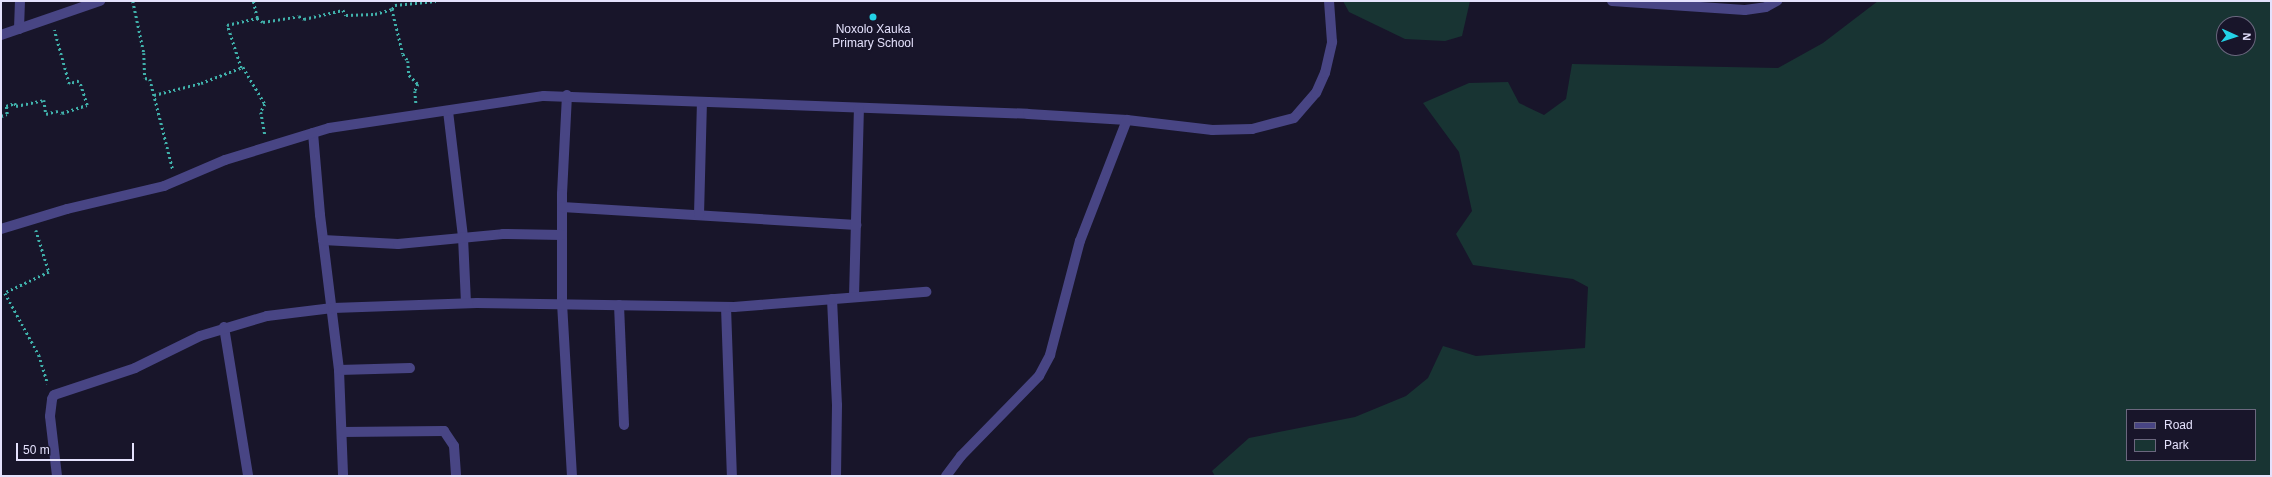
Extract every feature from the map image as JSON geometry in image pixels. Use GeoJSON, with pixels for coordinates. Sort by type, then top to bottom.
{"type":"FeatureCollection","features":[{"type":"Feature","properties":{"kind":"street"},"geometry":{"type":"LineString","coordinates":[[19,30],[20,1]]}},
{"type":"Feature","properties":{"kind":"street"},"geometry":{"type":"LineString","coordinates":[[1,35],[100,1]]}},
{"type":"Feature","properties":{"kind":"street"},"geometry":{"type":"LineString","coordinates":[[1,229],[176,181],[225,160],[313,133],[416,115],[544,96],[567,95],[702,103],[859,108],[1127,120],[1212,130],[1252,129],[1294,118],[1316,94],[1325,73],[1332,42],[1329,1]]}},
{"type":"Feature","properties":{"kind":"street"},"geometry":{"type":"LineString","coordinates":[[1612,1],[1745,10],[1766,7],[1777,1]]}},
{"type":"Feature","properties":{"kind":"street"},"geometry":{"type":"LineString","coordinates":[[567,95],[562,207],[562,303],[572,476]]}},
{"type":"Feature","properties":{"kind":"street"},"geometry":{"type":"LineString","coordinates":[[699,215],[702,103]]}},
{"type":"Feature","properties":{"kind":"street"},"geometry":{"type":"LineString","coordinates":[[854,297],[859,108]]}},
{"type":"Feature","properties":{"kind":"street"},"geometry":{"type":"LineString","coordinates":[[448,111],[463,237],[466,303]]}},
{"type":"Feature","properties":{"kind":"street"},"geometry":{"type":"LineString","coordinates":[[946,476],[961,456],[1019,398],[1043,369],[1054,342],[1080,241],[1127,120]]}},
{"type":"Feature","properties":{"kind":"street"},"geometry":{"type":"LineString","coordinates":[[313,133],[323,240],[333,308],[339,370],[343,476]]}},
{"type":"Feature","properties":{"kind":"street"},"geometry":{"type":"LineString","coordinates":[[562,207],[856,225]]}},
{"type":"Feature","properties":{"kind":"street"},"geometry":{"type":"LineString","coordinates":[[323,240],[398,244],[503,234],[562,235]]}},
{"type":"Feature","properties":{"kind":"street"},"geometry":{"type":"LineString","coordinates":[[57,476],[50,416],[52,398],[54,395],[135,368],[224,327],[267,316],[333,308],[466,303],[562,303],[726,307],[926,292]]}},
{"type":"Feature","properties":{"kind":"street"},"geometry":{"type":"LineString","coordinates":[[832,299],[836,405],[836,476]]}},
{"type":"Feature","properties":{"kind":"street"},"geometry":{"type":"LineString","coordinates":[[619,305],[624,425]]}},
{"type":"Feature","properties":{"kind":"street"},"geometry":{"type":"LineString","coordinates":[[726,307],[732,476]]}},
{"type":"Feature","properties":{"kind":"street"},"geometry":{"type":"LineString","coordinates":[[224,327],[248,476]]}},
{"type":"Feature","properties":{"kind":"street"},"geometry":{"type":"LineString","coordinates":[[339,370],[410,368]]}},
{"type":"Feature","properties":{"kind":"street"},"geometry":{"type":"LineString","coordinates":[[342,432],[444,431],[454,446],[456,476]]}},
{"type":"Feature","properties":{"kind":"path"},"geometry":{"type":"LineString","coordinates":[[133,1],[144,53],[144,78],[150,79],[176,181]]}},
{"type":"Feature","properties":{"kind":"path"},"geometry":{"type":"LineString","coordinates":[[253,1],[257,18],[263,22],[298,16],[304,19],[343,10],[346,15],[375,14],[392,9],[395,5],[436,1]]}},
{"type":"Feature","properties":{"kind":"path"},"geometry":{"type":"LineString","coordinates":[[392,9],[403,54],[408,61],[409,75],[418,84],[415,91],[416,115]]}},
{"type":"Feature","properties":{"kind":"path"},"geometry":{"type":"LineString","coordinates":[[1,116],[7,114],[6,106],[15,103],[16,106],[44,100],[46,114],[56,111],[62,113],[86,105],[79,81],[69,84],[50,18]]}},
{"type":"Feature","properties":{"kind":"path"},"geometry":{"type":"LineString","coordinates":[[257,18],[227,25],[241,68],[243,67],[265,104],[261,112],[261,120],[269,146]]}},
{"type":"Feature","properties":{"kind":"path"},"geometry":{"type":"LineString","coordinates":[[154,95],[201,83],[241,68]]}},
{"type":"Feature","properties":{"kind":"path"},"geometry":{"type":"LineString","coordinates":[[33,220],[49,272],[5,293],[39,355],[54,395]]}},
{"type":"Feature","properties":{"kind":"green space"},"geometry":{"type":"Polygon","coordinates":[[[1343,1],[1470,1],[1462,36],[1445,41],[1405,39],[1349,12],[1343,1]]]}},
{"type":"Feature","properties":{"kind":"green space"},"geometry":{"type":"Polygon","coordinates":[[[1878,1],[2271,1],[2271,476],[1215,476],[1212,471],[1249,438],[1355,417],[1406,396],[1428,378],[1443,346],[1476,356],[1585,348],[1588,287],[1573,279],[1473,265],[1456,234],[1472,211],[1459,152],[1423,103],[1469,83],[1508,82],[1519,103],[1544,115],[1566,99],[1572,64],[1778,68],[1823,43],[1878,1]]]}},
{"type":"Feature","properties":{"kind":"place","name":"Noxolo Xauka Primary School"},"geometry":{"type":"Point","coordinates":[873,17]}}]}
